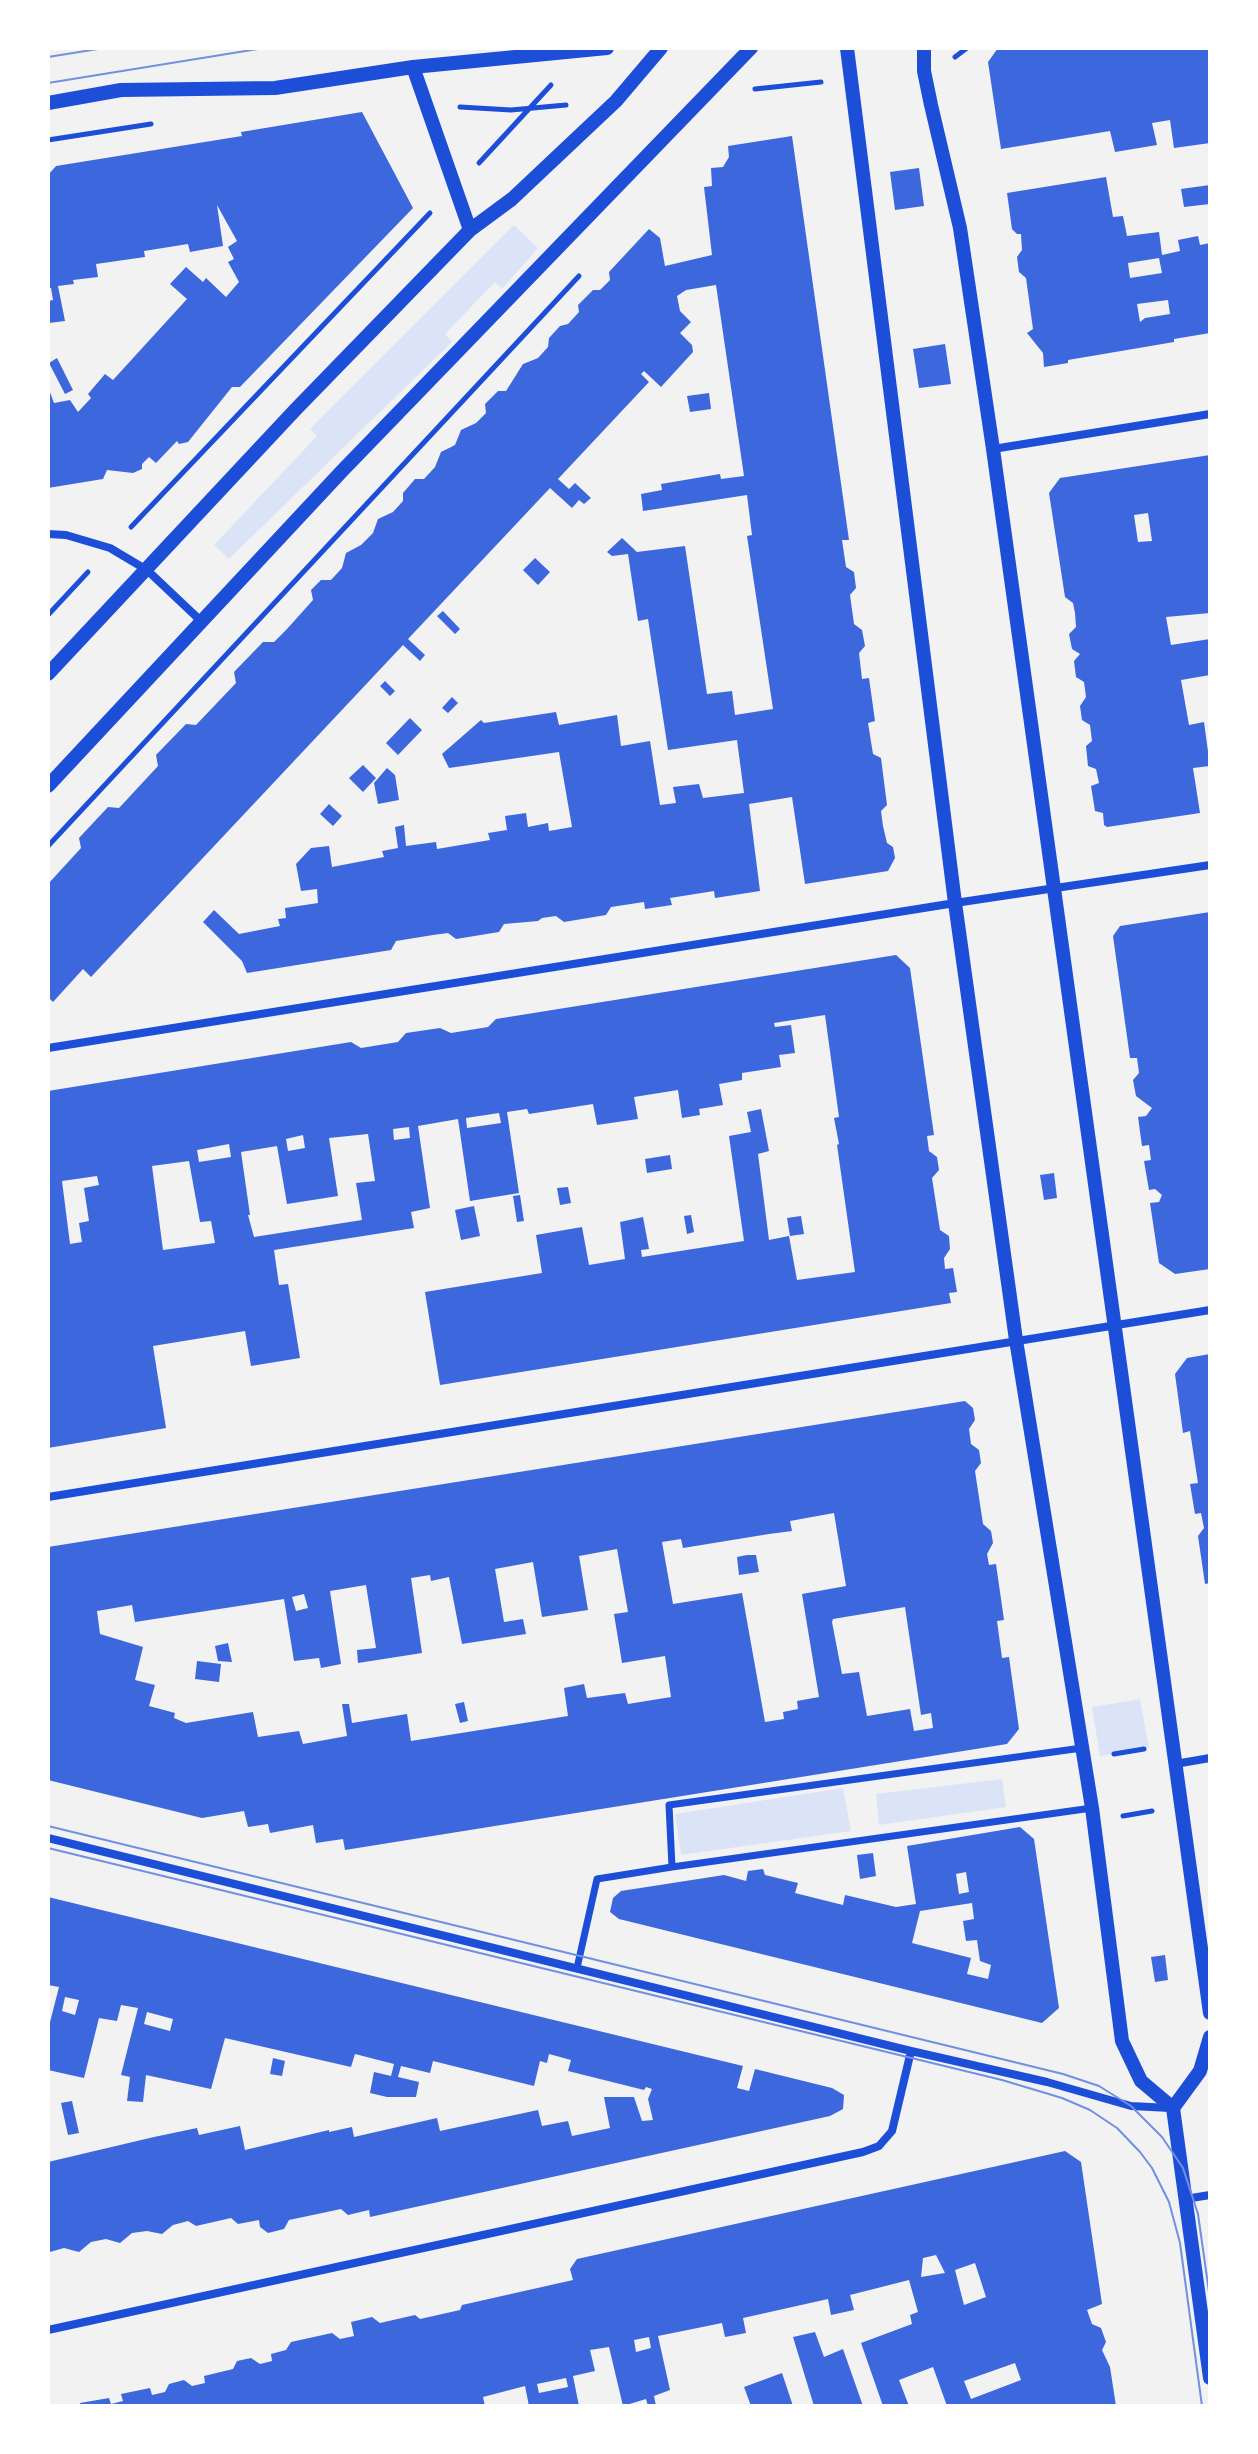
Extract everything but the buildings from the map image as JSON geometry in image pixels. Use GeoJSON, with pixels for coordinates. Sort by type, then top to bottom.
{"type":"FeatureCollection","features":[{"type":"Feature","properties":{"kind":"street"},"geometry":{"type":"LineString","coordinates":[[48,103],[121,90],[275,88],[413,67],[607,48]]}},
{"type":"Feature","properties":{"kind":"street"},"geometry":{"type":"LineString","coordinates":[[48,674],[296,409],[470,230],[512,199],[616,101],[661,48]]}},
{"type":"Feature","properties":{"kind":"street"},"geometry":{"type":"LineString","coordinates":[[48,786],[342,471],[751,48]]}},
{"type":"Feature","properties":{"kind":"street"},"geometry":{"type":"LineString","coordinates":[[847,48],[955,903],[1016,1340],[1093,1815],[1122,2041],[1141,2081],[1173,2108],[1210,2378]]}},
{"type":"Feature","properties":{"kind":"street"},"geometry":{"type":"LineString","coordinates":[[924,48],[927,86],[960,228],[993,449],[1210,2013]]}},
{"type":"Feature","properties":{"kind":"street"},"geometry":{"type":"LineString","coordinates":[[413,67],[470,230]]}},
{"type":"Feature","properties":{"kind":"street"},"geometry":{"type":"LineString","coordinates":[[993,449],[1210,414]]}},
{"type":"Feature","properties":{"kind":"street"},"geometry":{"type":"LineString","coordinates":[[48,534],[66,535],[110,548],[147,570],[202,622]]}},
{"type":"Feature","properties":{"kind":"street"},"geometry":{"type":"LineString","coordinates":[[48,1048],[1210,865]]}},
{"type":"Feature","properties":{"kind":"street"},"geometry":{"type":"LineString","coordinates":[[48,1497],[1210,1310]]}},
{"type":"Feature","properties":{"kind":"street"},"geometry":{"type":"LineString","coordinates":[[672,1867],[669,1805],[1083,1753]]}},
{"type":"Feature","properties":{"kind":"street"},"geometry":{"type":"LineString","coordinates":[[1175,1764],[1210,1758]]}},
{"type":"Feature","properties":{"kind":"street"},"geometry":{"type":"LineString","coordinates":[[577,1968],[597,1879],[1093,1815]]}},
{"type":"Feature","properties":{"kind":"street"},"geometry":{"type":"LineString","coordinates":[[48,1838],[1047,2082],[1131,2106],[1173,2108]]}},
{"type":"Feature","properties":{"kind":"street"},"geometry":{"type":"LineString","coordinates":[[1173,2108],[1200,2071],[1210,2037]]}},
{"type":"Feature","properties":{"kind":"street"},"geometry":{"type":"LineString","coordinates":[[48,2330],[863,2152],[879,2146],[892,2131],[911,2051]]}},
{"type":"Feature","properties":{"kind":"street"},"geometry":{"type":"LineString","coordinates":[[1185,2199],[1210,2195]]}},
{"type":"Feature","properties":{"kind":"path"},"geometry":{"type":"LineString","coordinates":[[747,98],[756,89]]}},
{"type":"Feature","properties":{"kind":"path"},"geometry":{"type":"LineString","coordinates":[[48,615],[531,108]]}},
{"type":"Feature","properties":{"kind":"path"},"geometry":{"type":"LineString","coordinates":[[48,846],[588,267]]}},
{"type":"Feature","properties":{"kind":"path"},"geometry":{"type":"LineString","coordinates":[[1083,1753],[1172,1744]]}},
{"type":"Feature","properties":{"kind":"path"},"geometry":{"type":"LineString","coordinates":[[1093,1815],[1181,1805]]}},
{"type":"Feature","properties":{"kind":"shaded area"},"geometry":{"type":"Polygon","coordinates":[[[514,225],[538,248],[502,289],[495,282],[445,334],[452,342],[229,559],[214,545],[317,436],[310,429],[514,225]]]}},
{"type":"Feature","properties":{"kind":"shaded area"},"geometry":{"type":"Polygon","coordinates":[[[1140,1699],[1149,1748],[1100,1756],[1092,1707],[1140,1699]]]}},
{"type":"Feature","properties":{"kind":"shaded area"},"geometry":{"type":"Polygon","coordinates":[[[1002,1779],[1006,1807],[879,1825],[876,1794],[1002,1779]]]}},
{"type":"Feature","properties":{"kind":"shaded area"},"geometry":{"type":"Polygon","coordinates":[[[843,1788],[851,1831],[681,1855],[675,1814],[843,1788]]]}},
{"type":"Feature","properties":{"kind":"tram line"},"geometry":{"type":"LineString","coordinates":[[48,57],[104,48]]}},
{"type":"Feature","properties":{"kind":"tram line"},"geometry":{"type":"LineString","coordinates":[[48,83],[264,48]]}},
{"type":"Feature","properties":{"kind":"tram line"},"geometry":{"type":"LineString","coordinates":[[48,1826],[1063,2074],[1099,2086],[1131,2106],[1162,2137],[1183,2168],[1198,2214],[1210,2299]]}},
{"type":"Feature","properties":{"kind":"tram line"},"geometry":{"type":"LineString","coordinates":[[48,1848],[1002,2080],[1090,2110],[1117,2128],[1140,2152],[1169,2202],[1180,2243],[1202,2406]]}}]}
